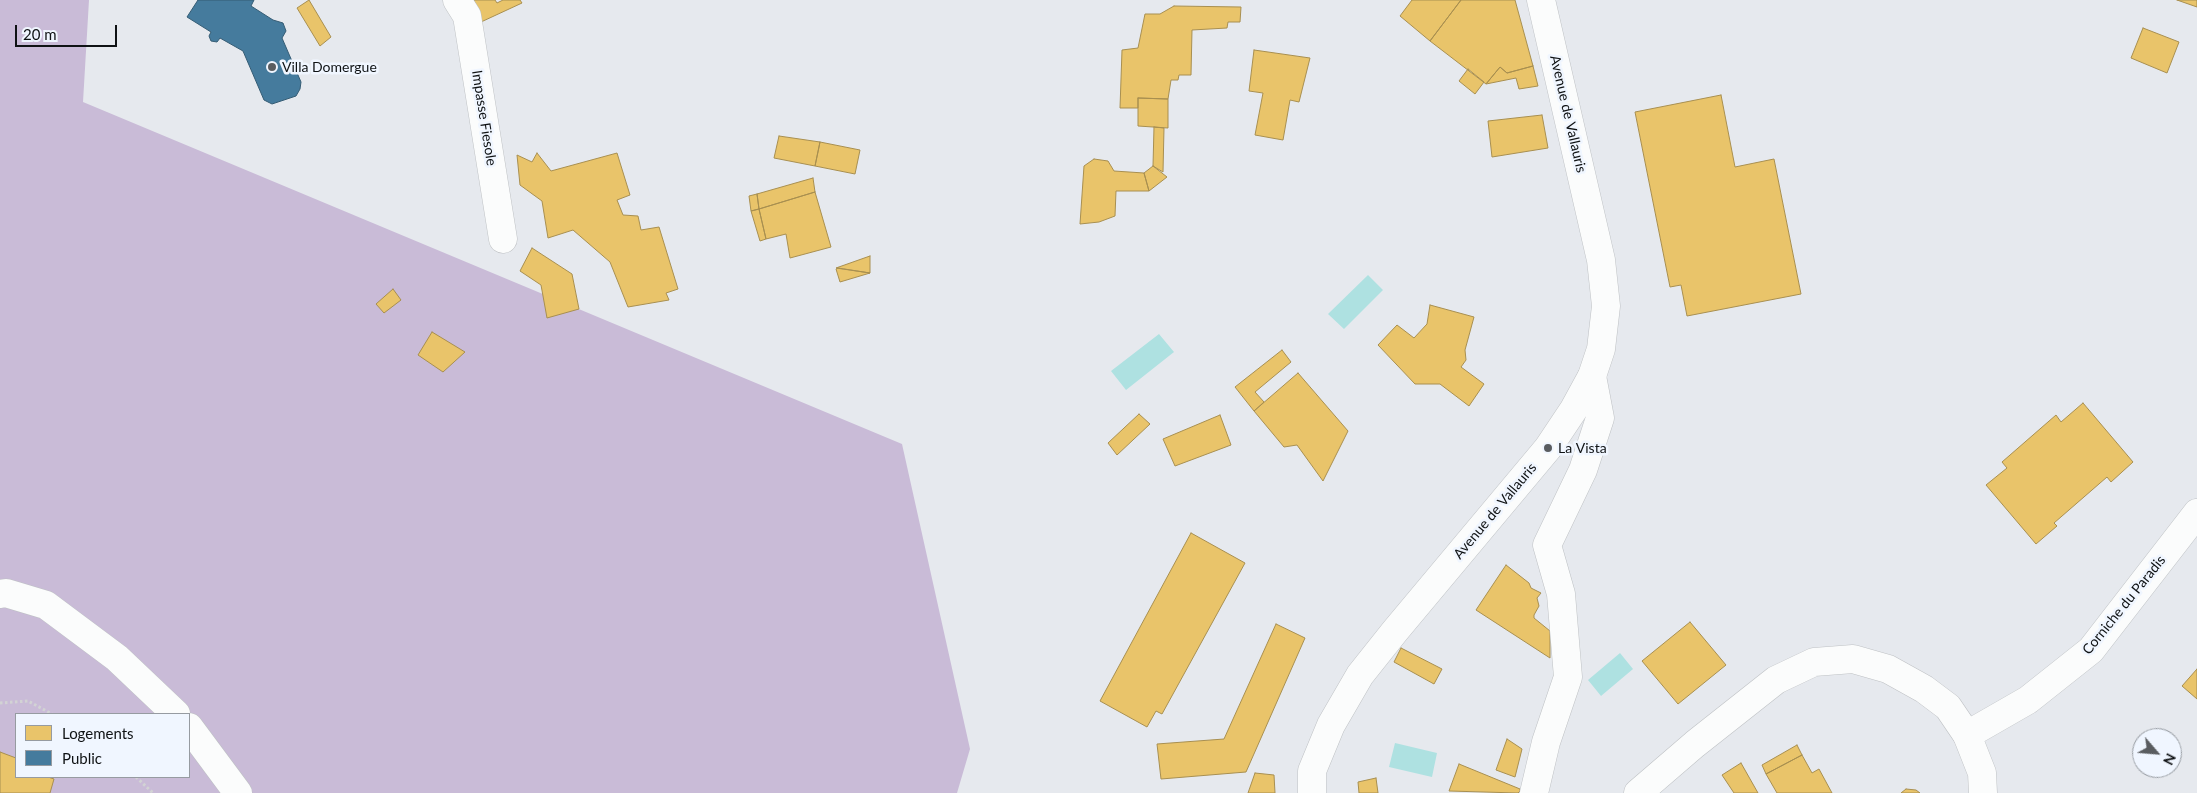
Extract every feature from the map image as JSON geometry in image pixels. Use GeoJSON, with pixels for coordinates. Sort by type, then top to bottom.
{"type":"FeatureCollection","features":[{"type":"Feature","properties":{"kind":"main road","name":"Impasse Fiesole"},"geometry":{"type":"LineString","coordinates":[[457,0],[468,16],[503,239]]}},
{"type":"Feature","properties":{"kind":"main road","name":"Avenue de Vallauris"},"geometry":{"type":"LineString","coordinates":[[1312,793],[1312,771],[1331,725],[1360,675],[1394,631],[1548,448],[1574,409],[1592,376],[1602,349],[1606,306],[1601,260],[1541,0]]}},
{"type":"Feature","properties":{"kind":"main road"},"geometry":{"type":"LineString","coordinates":[[1534,793],[1546,742],[1568,677],[1561,594],[1547,545],[1583,470],[1600,418],[1592,376]]}},
{"type":"Feature","properties":{"kind":"main road","name":"Corniche du Paradis"},"geometry":{"type":"LineString","coordinates":[[1966,736],[2028,700],[2091,650],[2197,513]]}},
{"type":"Feature","properties":{"kind":"main road"},"geometry":{"type":"LineString","coordinates":[[0,594],[6,593],[46,605],[117,658],[175,713]]}},
{"type":"Feature","properties":{"kind":"main road"},"geometry":{"type":"LineString","coordinates":[[1638,793],[1695,744],[1776,680],[1814,662],[1853,659],[1888,669],[1924,689],[1948,707],[1966,736],[1982,773],[1983,793]]}},
{"type":"Feature","properties":{"kind":"main road"},"geometry":{"type":"LineString","coordinates":[[190,728],[238,793]]}},
{"type":"Feature","properties":{"kind":"path"},"geometry":{"type":"LineString","coordinates":[[0,703],[28,701],[50,713]]}},
{"type":"Feature","properties":{"kind":"path"},"geometry":{"type":"LineString","coordinates":[[137,778],[153,793]]}},
{"type":"Feature","properties":{"kind":"shaded area"},"geometry":{"type":"Polygon","coordinates":[[[0,0],[89,0],[83,102],[902,444],[970,749],[957,793],[0,793],[0,0]]]}},
{"type":"Feature","properties":{"kind":"water"},"geometry":{"type":"Polygon","coordinates":[[[1368,275],[1383,290],[1344,329],[1328,314],[1368,275]]]}},
{"type":"Feature","properties":{"kind":"water"},"geometry":{"type":"Polygon","coordinates":[[[1159,334],[1174,352],[1126,390],[1111,371],[1159,334]]]}},
{"type":"Feature","properties":{"kind":"water"},"geometry":{"type":"Polygon","coordinates":[[[1620,653],[1633,669],[1601,696],[1588,680],[1620,653]]]}},
{"type":"Feature","properties":{"kind":"water"},"geometry":{"type":"Polygon","coordinates":[[[1395,743],[1437,753],[1432,777],[1389,767],[1395,743]]]}},
{"type":"Feature","properties":{"kind":"building: Logements"},"geometry":{"type":"Polygon","coordinates":[[[309,0],[331,37],[320,46],[297,8],[309,0]]]}},
{"type":"Feature","properties":{"kind":"building: Logements"},"geometry":{"type":"Polygon","coordinates":[[[474,0],[495,0],[497,3],[503,0],[520,0],[522,3],[481,22],[474,0]]]}},
{"type":"Feature","properties":{"kind":"building: Logements"},"geometry":{"type":"Polygon","coordinates":[[[1412,0],[1461,0],[1430,41],[1400,16],[1412,0]]]}},
{"type":"Feature","properties":{"kind":"building: Logements"},"geometry":{"type":"Polygon","coordinates":[[[1461,0],[1515,0],[1533,66],[1507,73],[1500,67],[1486,84],[1430,41],[1461,0]]]}},
{"type":"Feature","properties":{"kind":"building: Logements"},"geometry":{"type":"Polygon","coordinates":[[[2177,0],[2197,0],[2197,7],[2177,0]]]}},
{"type":"Feature","properties":{"kind":"building: Logements"},"geometry":{"type":"Polygon","coordinates":[[[1174,6],[1241,7],[1240,22],[1228,22],[1227,28],[1192,30],[1191,75],[1179,75],[1178,80],[1171,80],[1168,99],[1138,98],[1138,108],[1120,108],[1122,50],[1138,48],[1145,14],[1160,14],[1174,6]]]}},
{"type":"Feature","properties":{"kind":"building: Logements"},"geometry":{"type":"Polygon","coordinates":[[[2143,28],[2179,42],[2167,73],[2131,58],[2143,28]]]}},
{"type":"Feature","properties":{"kind":"building: Logements"},"geometry":{"type":"Polygon","coordinates":[[[1254,50],[1310,58],[1299,102],[1290,100],[1283,140],[1255,135],[1263,93],[1249,91],[1254,50]]]}},
{"type":"Feature","properties":{"kind":"building: Logements"},"geometry":{"type":"Polygon","coordinates":[[[1533,66],[1538,86],[1519,89],[1516,78],[1486,84],[1500,67],[1507,73],[1533,66]]]}},
{"type":"Feature","properties":{"kind":"building: Logements"},"geometry":{"type":"Polygon","coordinates":[[[1468,69],[1484,82],[1475,94],[1459,81],[1468,69]]]}},
{"type":"Feature","properties":{"kind":"building: Logements"},"geometry":{"type":"Polygon","coordinates":[[[1721,95],[1735,167],[1774,159],[1801,294],[1687,316],[1681,285],[1670,287],[1635,112],[1721,95]]]}},
{"type":"Feature","properties":{"kind":"building: Logements"},"geometry":{"type":"Polygon","coordinates":[[[1138,98],[1168,99],[1168,128],[1138,126],[1138,98]]]}},
{"type":"Feature","properties":{"kind":"building: Logements"},"geometry":{"type":"Polygon","coordinates":[[[1542,115],[1548,148],[1492,157],[1488,121],[1542,115]]]}},
{"type":"Feature","properties":{"kind":"building: Logements"},"geometry":{"type":"Polygon","coordinates":[[[1154,127],[1164,128],[1163,172],[1153,166],[1154,127]]]}},
{"type":"Feature","properties":{"kind":"building: Logements"},"geometry":{"type":"Polygon","coordinates":[[[779,136],[820,142],[815,166],[774,158],[779,136]]]}},
{"type":"Feature","properties":{"kind":"building: Logements"},"geometry":{"type":"Polygon","coordinates":[[[820,142],[860,150],[855,174],[815,166],[820,142]]]}},
{"type":"Feature","properties":{"kind":"building: Logements"},"geometry":{"type":"Polygon","coordinates":[[[537,153],[551,171],[617,153],[630,195],[617,200],[623,215],[638,216],[641,230],[659,227],[678,289],[666,293],[669,300],[628,307],[610,262],[573,230],[548,238],[542,201],[520,185],[517,155],[532,162],[537,153]]]}},
{"type":"Feature","properties":{"kind":"building: Logements"},"geometry":{"type":"Polygon","coordinates":[[[1094,159],[1108,161],[1114,171],[1144,173],[1149,191],[1116,191],[1115,216],[1099,222],[1080,224],[1084,166],[1094,159]]]}},
{"type":"Feature","properties":{"kind":"building: Logements"},"geometry":{"type":"Polygon","coordinates":[[[1153,166],[1167,177],[1149,191],[1144,173],[1153,166]]]}},
{"type":"Feature","properties":{"kind":"building: Logements"},"geometry":{"type":"Polygon","coordinates":[[[813,178],[815,192],[759,209],[757,194],[813,178]]]}},
{"type":"Feature","properties":{"kind":"building: Logements"},"geometry":{"type":"Polygon","coordinates":[[[815,192],[831,247],[790,258],[786,234],[766,239],[759,209],[815,192]]]}},
{"type":"Feature","properties":{"kind":"building: Logements"},"geometry":{"type":"Polygon","coordinates":[[[757,194],[759,209],[751,211],[749,196],[757,194]]]}},
{"type":"Feature","properties":{"kind":"building: Logements"},"geometry":{"type":"Polygon","coordinates":[[[759,209],[766,239],[760,241],[751,211],[759,209]]]}},
{"type":"Feature","properties":{"kind":"building: Logements"},"geometry":{"type":"Polygon","coordinates":[[[532,248],[572,274],[579,309],[547,318],[541,285],[520,271],[532,248]]]}},
{"type":"Feature","properties":{"kind":"building: Logements"},"geometry":{"type":"Polygon","coordinates":[[[870,256],[870,273],[836,268],[870,256]]]}},
{"type":"Feature","properties":{"kind":"building: Logements"},"geometry":{"type":"Polygon","coordinates":[[[836,269],[870,273],[840,282],[836,269]]]}},
{"type":"Feature","properties":{"kind":"building: Logements"},"geometry":{"type":"Polygon","coordinates":[[[393,289],[401,300],[384,313],[376,304],[393,289]]]}},
{"type":"Feature","properties":{"kind":"building: Logements"},"geometry":{"type":"Polygon","coordinates":[[[1430,305],[1474,317],[1465,350],[1466,360],[1461,367],[1484,384],[1469,406],[1440,384],[1415,384],[1378,345],[1397,325],[1414,338],[1427,324],[1430,305]]]}},
{"type":"Feature","properties":{"kind":"building: Logements"},"geometry":{"type":"Polygon","coordinates":[[[432,332],[465,352],[443,372],[418,355],[432,332]]]}},
{"type":"Feature","properties":{"kind":"building: Logements"},"geometry":{"type":"Polygon","coordinates":[[[1282,350],[1291,362],[1255,392],[1264,402],[1254,411],[1235,387],[1282,350]]]}},
{"type":"Feature","properties":{"kind":"building: Logements"},"geometry":{"type":"Polygon","coordinates":[[[1298,373],[1348,431],[1323,481],[1297,445],[1284,447],[1254,411],[1298,373]]]}},
{"type":"Feature","properties":{"kind":"building: Logements"},"geometry":{"type":"Polygon","coordinates":[[[2083,403],[2133,462],[2111,482],[2107,477],[2054,523],[2057,526],[2036,544],[1986,485],[2007,468],[2002,462],[2056,415],[2061,422],[2083,403]]]}},
{"type":"Feature","properties":{"kind":"building: Logements"},"geometry":{"type":"Polygon","coordinates":[[[1139,414],[1150,424],[1117,455],[1108,443],[1139,414]]]}},
{"type":"Feature","properties":{"kind":"building: Logements"},"geometry":{"type":"Polygon","coordinates":[[[1220,415],[1231,445],[1175,466],[1163,439],[1220,415]]]}},
{"type":"Feature","properties":{"kind":"building: Logements"},"geometry":{"type":"Polygon","coordinates":[[[1191,533],[1245,563],[1162,714],[1156,711],[1147,727],[1100,701],[1191,533]]]}},
{"type":"Feature","properties":{"kind":"building: Logements"},"geometry":{"type":"Polygon","coordinates":[[[1506,565],[1529,583],[1531,588],[1541,593],[1537,598],[1539,606],[1534,618],[1550,631],[1550,658],[1476,610],[1506,565]]]}},
{"type":"Feature","properties":{"kind":"building: Logements"},"geometry":{"type":"Polygon","coordinates":[[[1690,622],[1726,665],[1678,704],[1642,661],[1690,622]]]}},
{"type":"Feature","properties":{"kind":"building: Logements"},"geometry":{"type":"Polygon","coordinates":[[[1276,624],[1305,638],[1246,772],[1161,779],[1157,744],[1224,739],[1276,624]]]}},
{"type":"Feature","properties":{"kind":"building: Logements"},"geometry":{"type":"Polygon","coordinates":[[[1401,648],[1442,669],[1434,684],[1394,662],[1401,648]]]}},
{"type":"Feature","properties":{"kind":"building: Logements"},"geometry":{"type":"Polygon","coordinates":[[[2197,669],[2197,699],[2182,686],[2197,669]]]}},
{"type":"Feature","properties":{"kind":"building: Logements"},"geometry":{"type":"Polygon","coordinates":[[[1507,739],[1522,749],[1515,777],[1496,770],[1507,739]]]}},
{"type":"Feature","properties":{"kind":"building: Logements"},"geometry":{"type":"Polygon","coordinates":[[[1797,745],[1802,755],[1766,774],[1762,765],[1797,745]]]}},
{"type":"Feature","properties":{"kind":"building: Logements"},"geometry":{"type":"Polygon","coordinates":[[[0,752],[15,758],[15,778],[54,779],[50,793],[0,793],[0,752]]]}},
{"type":"Feature","properties":{"kind":"building: Logements"},"geometry":{"type":"Polygon","coordinates":[[[1802,755],[1812,773],[1819,769],[1832,793],[1777,793],[1766,774],[1802,755]]]}},
{"type":"Feature","properties":{"kind":"building: Logements"},"geometry":{"type":"Polygon","coordinates":[[[1741,763],[1758,793],[1734,793],[1722,775],[1741,763]]]}},
{"type":"Feature","properties":{"kind":"building: Logements"},"geometry":{"type":"Polygon","coordinates":[[[1459,764],[1520,789],[1520,791],[1518,793],[1449,791],[1459,764]]]}},
{"type":"Feature","properties":{"kind":"building: Logements"},"geometry":{"type":"Polygon","coordinates":[[[1255,773],[1274,775],[1275,793],[1248,793],[1255,773]]]}},
{"type":"Feature","properties":{"kind":"building: Logements"},"geometry":{"type":"Polygon","coordinates":[[[1376,778],[1378,793],[1359,793],[1358,782],[1376,778]]]}},
{"type":"Feature","properties":{"kind":"building: Logements"},"geometry":{"type":"Polygon","coordinates":[[[1906,789],[1916,790],[1920,793],[1901,793],[1906,789]]]}},
{"type":"Feature","properties":{"kind":"building: Public","name":"Villa Domergue"},"geometry":{"type":"Polygon","coordinates":[[[198,0],[254,0],[251,6],[273,20],[283,23],[286,31],[282,38],[301,82],[296,96],[272,104],[264,100],[243,51],[220,38],[217,42],[211,41],[209,36],[211,32],[187,17],[198,0]]]}},
{"type":"Feature","properties":{"kind":"place","name":"Villa Domergue"},"geometry":{"type":"Point","coordinates":[272,67]}},
{"type":"Feature","properties":{"kind":"place","name":"La Vista"},"geometry":{"type":"Point","coordinates":[1548,448]}}]}
